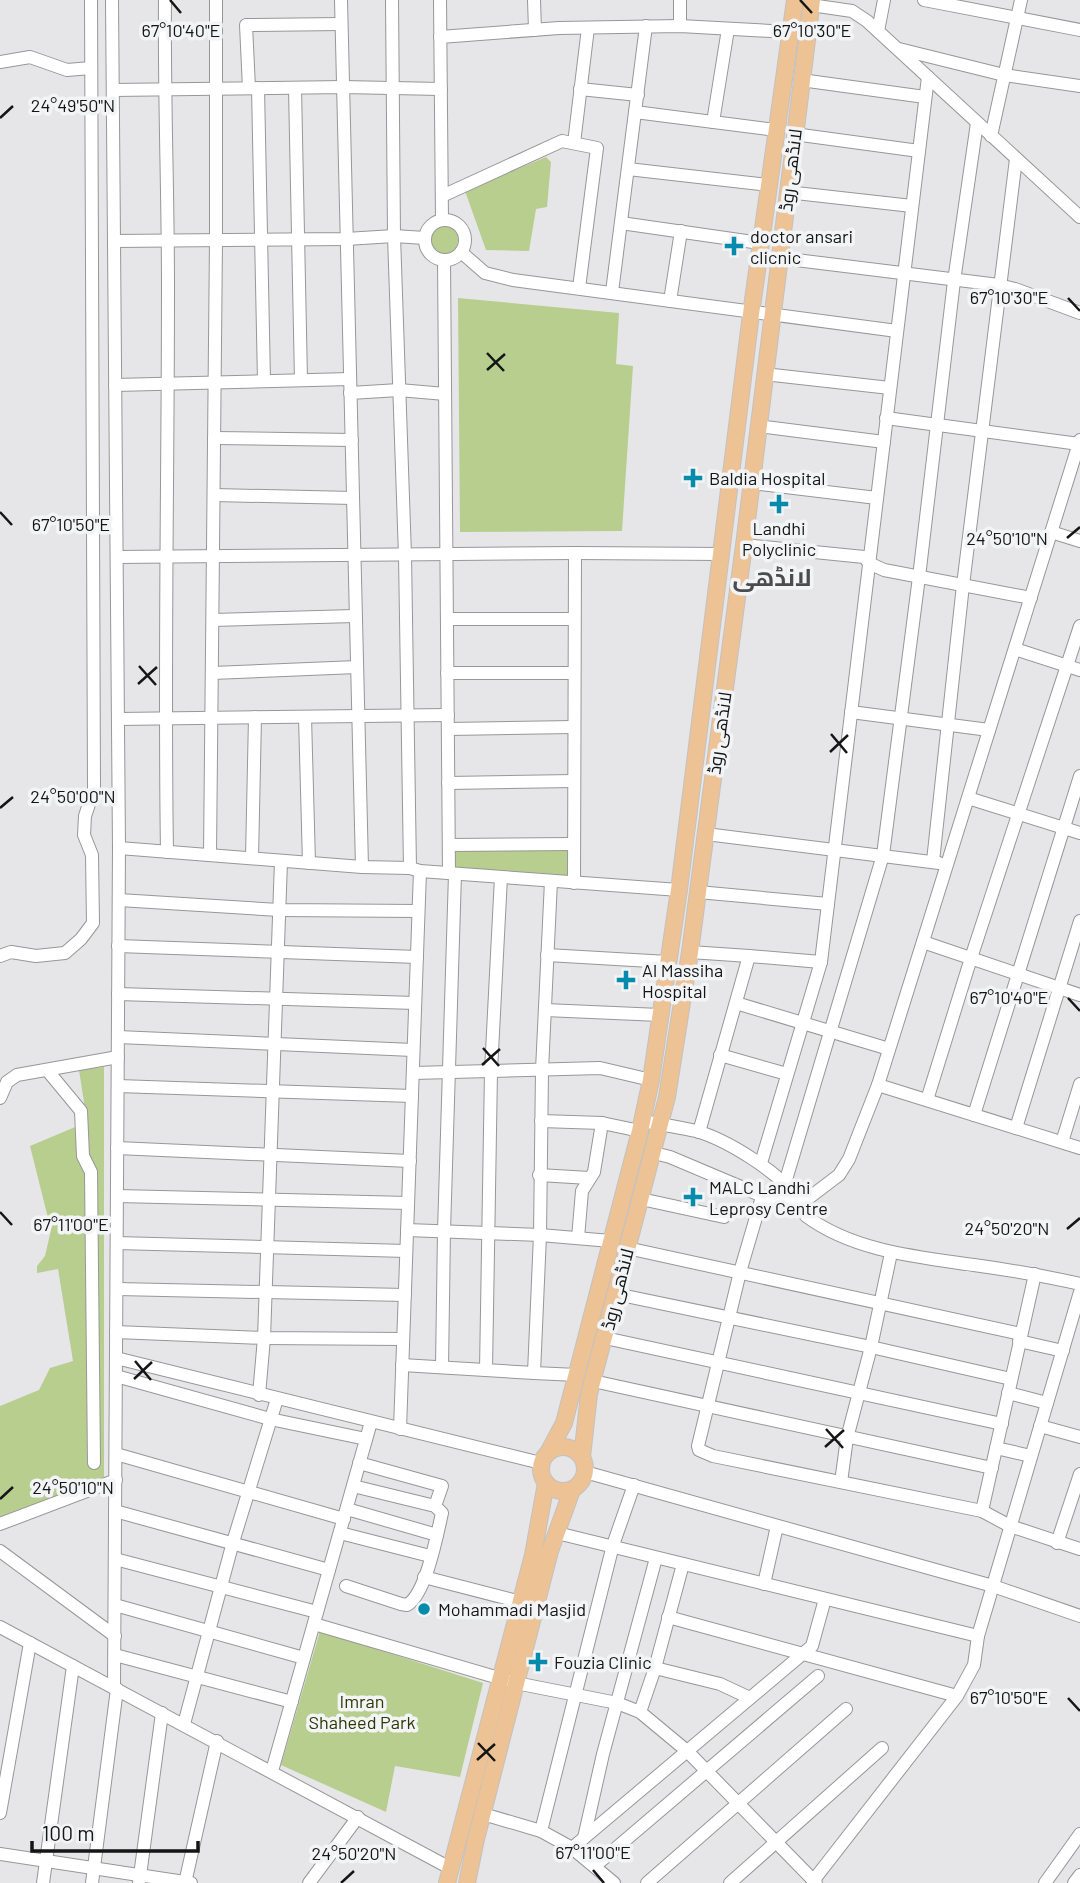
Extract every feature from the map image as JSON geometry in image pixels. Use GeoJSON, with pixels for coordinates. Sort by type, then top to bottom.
{"type":"FeatureCollection","features":[{"type":"Feature","properties":{"kind":"main road","name":"لانڈھی روڈ"},"geometry":{"type":"LineString","coordinates":[[584,1464],[589,1394],[585,1378],[611,1241],[651,1080],[679,890],[751,314],[795,0]]}},
{"type":"Feature","properties":{"kind":"main road","name":"لانڈھی روڈ"},"geometry":{"type":"LineString","coordinates":[[545,1457],[565,1423],[605,1338],[661,1124],[690,952],[706,834],[811,3]]}},
{"type":"Feature","properties":{"kind":"main road"},"geometry":{"type":"LineString","coordinates":[[448,1876],[508,1680],[550,1551],[572,1490],[583,1479],[584,1464],[571,1448],[556,1447],[545,1457],[540,1470],[545,1483],[533,1555],[521,1602],[508,1680],[483,1814],[467,1883]]}},
{"type":"Feature","properties":{"kind":"main road"},"geometry":{"type":"LineString","coordinates":[[545,1483],[558,1491],[572,1490]]}},
{"type":"Feature","properties":{"kind":"street"},"geometry":{"type":"LineString","coordinates":[[0,956],[11,952],[36,956],[65,953],[81,939],[93,923],[92,855],[83,835],[85,816],[94,789],[91,0]]}},
{"type":"Feature","properties":{"kind":"street"},"geometry":{"type":"LineString","coordinates":[[92,1883],[116,1688],[119,848],[112,0]]}},
{"type":"Feature","properties":{"kind":"street"},"geometry":{"type":"LineString","coordinates":[[165,0],[164,91],[168,241],[165,558],[167,852]]}},
{"type":"Feature","properties":{"kind":"street"},"geometry":{"type":"LineString","coordinates":[[210,855],[216,0]]}},
{"type":"Feature","properties":{"kind":"street"},"geometry":{"type":"LineString","coordinates":[[341,0],[362,867]]}},
{"type":"Feature","properties":{"kind":"street"},"geometry":{"type":"LineString","coordinates":[[392,0],[394,236],[405,556],[407,715],[418,911],[400,1429]]}},
{"type":"Feature","properties":{"kind":"street"},"geometry":{"type":"LineString","coordinates":[[440,0],[442,220]]}},
{"type":"Feature","properties":{"kind":"street"},"geometry":{"type":"LineString","coordinates":[[534,0],[535,30]]}},
{"type":"Feature","properties":{"kind":"street"},"geometry":{"type":"LineString","coordinates":[[680,0],[680,26]]}},
{"type":"Feature","properties":{"kind":"street"},"geometry":{"type":"LineString","coordinates":[[878,31],[884,0]]}},
{"type":"Feature","properties":{"kind":"street"},"geometry":{"type":"LineString","coordinates":[[924,0],[1080,30]]}},
{"type":"Feature","properties":{"kind":"street"},"geometry":{"type":"LineString","coordinates":[[991,136],[1021,0]]}},
{"type":"Feature","properties":{"kind":"street"},"geometry":{"type":"LineString","coordinates":[[811,3],[852,11],[878,31],[1080,217]]}},
{"type":"Feature","properties":{"kind":"street"},"geometry":{"type":"LineString","coordinates":[[264,381],[262,240],[254,88],[246,25],[341,24]]}},
{"type":"Feature","properties":{"kind":"street"},"geometry":{"type":"LineString","coordinates":[[440,37],[646,26],[789,32]]}},
{"type":"Feature","properties":{"kind":"street"},"geometry":{"type":"LineString","coordinates":[[611,292],[646,26]]}},
{"type":"Feature","properties":{"kind":"street"},"geometry":{"type":"LineString","coordinates":[[574,143],[588,27]]}},
{"type":"Feature","properties":{"kind":"street"},"geometry":{"type":"LineString","coordinates":[[713,122],[728,29]]}},
{"type":"Feature","properties":{"kind":"street"},"geometry":{"type":"LineString","coordinates":[[897,49],[1003,75],[1080,86]]}},
{"type":"Feature","properties":{"kind":"street"},"geometry":{"type":"LineString","coordinates":[[0,62],[30,57],[67,70],[91,68]]}},
{"type":"Feature","properties":{"kind":"street"},"geometry":{"type":"LineString","coordinates":[[761,1163],[821,962],[928,77]]}},
{"type":"Feature","properties":{"kind":"street"},"geometry":{"type":"LineString","coordinates":[[801,80],[925,97]]}},
{"type":"Feature","properties":{"kind":"street"},"geometry":{"type":"LineString","coordinates":[[113,90],[343,87],[441,89]]}},
{"type":"Feature","properties":{"kind":"street"},"geometry":{"type":"LineString","coordinates":[[295,88],[301,380]]}},
{"type":"Feature","properties":{"kind":"street"},"geometry":{"type":"LineString","coordinates":[[580,89],[638,94]]}},
{"type":"Feature","properties":{"kind":"street"},"geometry":{"type":"LineString","coordinates":[[635,112],[776,130]]}},
{"type":"Feature","properties":{"kind":"street"},"geometry":{"type":"LineString","coordinates":[[785,1183],[883,855],[954,281],[977,123]]}},
{"type":"Feature","properties":{"kind":"street"},"geometry":{"type":"LineString","coordinates":[[794,134],[919,151]]}},
{"type":"Feature","properties":{"kind":"street"},"geometry":{"type":"LineString","coordinates":[[442,197],[562,141],[597,148],[579,288]]}},
{"type":"Feature","properties":{"kind":"street"},"geometry":{"type":"LineString","coordinates":[[933,861],[963,585],[1016,159]]}},
{"type":"Feature","properties":{"kind":"street"},"geometry":{"type":"LineString","coordinates":[[628,169],[768,186]]}},
{"type":"Feature","properties":{"kind":"street"},"geometry":{"type":"LineString","coordinates":[[787,192],[912,206]]}},
{"type":"Feature","properties":{"kind":"street"},"geometry":{"type":"LineString","coordinates":[[442,220],[454,222],[463,232],[464,246],[461,252],[451,259],[437,259],[428,251],[425,238],[430,226],[442,220]]}},
{"type":"Feature","properties":{"kind":"street"},"geometry":{"type":"LineString","coordinates":[[621,223],[761,243]]}},
{"type":"Feature","properties":{"kind":"street"},"geometry":{"type":"LineString","coordinates":[[670,301],[681,232]]}},
{"type":"Feature","properties":{"kind":"street"},"geometry":{"type":"LineString","coordinates":[[114,241],[346,239],[394,236],[425,238]]}},
{"type":"Feature","properties":{"kind":"street"},"geometry":{"type":"LineString","coordinates":[[461,252],[485,272],[513,280],[751,314],[897,331]]}},
{"type":"Feature","properties":{"kind":"street"},"geometry":{"type":"LineString","coordinates":[[780,258],[999,285],[1080,313]]}},
{"type":"Feature","properties":{"kind":"street"},"geometry":{"type":"LineString","coordinates":[[442,1367],[452,873],[448,783],[444,260]]}},
{"type":"Feature","properties":{"kind":"street"},"geometry":{"type":"LineString","coordinates":[[764,374],[890,388]]}},
{"type":"Feature","properties":{"kind":"street"},"geometry":{"type":"LineString","coordinates":[[115,385],[350,379]]}},
{"type":"Feature","properties":{"kind":"street"},"geometry":{"type":"LineString","coordinates":[[350,393],[399,390],[445,394]]}},
{"type":"Feature","properties":{"kind":"street"},"geometry":{"type":"LineString","coordinates":[[654,1153],[670,1157],[779,1203],[803,1199],[839,1175],[849,1159],[878,1085],[1079,442],[887,418]]}},
{"type":"Feature","properties":{"kind":"street"},"geometry":{"type":"LineString","coordinates":[[758,426],[884,442]]}},
{"type":"Feature","properties":{"kind":"street"},"geometry":{"type":"LineString","coordinates":[[214,438],[352,440]]}},
{"type":"Feature","properties":{"kind":"street"},"geometry":{"type":"LineString","coordinates":[[751,483],[877,498]]}},
{"type":"Feature","properties":{"kind":"street"},"geometry":{"type":"LineString","coordinates":[[214,495],[353,498]]}},
{"type":"Feature","properties":{"kind":"street"},"geometry":{"type":"LineString","coordinates":[[1051,532],[1080,541]]}},
{"type":"Feature","properties":{"kind":"street"},"geometry":{"type":"LineString","coordinates":[[744,545],[864,557],[869,563],[884,570],[1031,598]]}},
{"type":"Feature","properties":{"kind":"street"},"geometry":{"type":"LineString","coordinates":[[574,883],[575,553]]}},
{"type":"Feature","properties":{"kind":"street"},"geometry":{"type":"LineString","coordinates":[[117,557],[722,554]]}},
{"type":"Feature","properties":{"kind":"street"},"geometry":{"type":"LineString","coordinates":[[213,620],[355,616]]}},
{"type":"Feature","properties":{"kind":"street"},"geometry":{"type":"LineString","coordinates":[[447,619],[575,619]]}},
{"type":"Feature","properties":{"kind":"street"},"geometry":{"type":"LineString","coordinates":[[928,1100],[1018,815],[1074,668],[1080,626]]}},
{"type":"Feature","properties":{"kind":"street"},"geometry":{"type":"LineString","coordinates":[[1014,649],[1074,668]]}},
{"type":"Feature","properties":{"kind":"street"},"geometry":{"type":"LineString","coordinates":[[212,673],[357,667]]}},
{"type":"Feature","properties":{"kind":"street"},"geometry":{"type":"LineString","coordinates":[[447,673],[575,673]]}},
{"type":"Feature","properties":{"kind":"street"},"geometry":{"type":"LineString","coordinates":[[851,712],[989,730]]}},
{"type":"Feature","properties":{"kind":"street"},"geometry":{"type":"LineString","coordinates":[[118,719],[448,715]]}},
{"type":"Feature","properties":{"kind":"street"},"geometry":{"type":"LineString","coordinates":[[305,717],[309,863]]}},
{"type":"Feature","properties":{"kind":"street"},"geometry":{"type":"LineString","coordinates":[[252,858],[255,718]]}},
{"type":"Feature","properties":{"kind":"street"},"geometry":{"type":"LineString","coordinates":[[448,729],[574,727]]}},
{"type":"Feature","properties":{"kind":"street"},"geometry":{"type":"LineString","coordinates":[[974,1115],[1080,776]]}},
{"type":"Feature","properties":{"kind":"street"},"geometry":{"type":"LineString","coordinates":[[448,783],[574,781]]}},
{"type":"Feature","properties":{"kind":"street"},"geometry":{"type":"LineString","coordinates":[[968,798],[1080,833]]}},
{"type":"Feature","properties":{"kind":"street"},"geometry":{"type":"LineString","coordinates":[[706,834],[933,861],[946,865]]}},
{"type":"Feature","properties":{"kind":"street"},"geometry":{"type":"LineString","coordinates":[[449,845],[574,844]]}},
{"type":"Feature","properties":{"kind":"street"},"geometry":{"type":"LineString","coordinates":[[119,848],[679,890]]}},
{"type":"Feature","properties":{"kind":"street"},"geometry":{"type":"LineString","coordinates":[[259,1395],[268,1249],[269,1154],[281,861]]}},
{"type":"Feature","properties":{"kind":"street"},"geometry":{"type":"LineString","coordinates":[[486,1370],[491,1072],[501,877]]}},
{"type":"Feature","properties":{"kind":"street"},"geometry":{"type":"LineString","coordinates":[[534,1373],[540,1235],[542,1070],[551,881]]}},
{"type":"Feature","properties":{"kind":"street"},"geometry":{"type":"LineString","coordinates":[[698,892],[828,904]]}},
{"type":"Feature","properties":{"kind":"street"},"geometry":{"type":"LineString","coordinates":[[119,900],[279,910],[418,911]]}},
{"type":"Feature","properties":{"kind":"street"},"geometry":{"type":"LineString","coordinates":[[1016,1128],[1080,921]]}},
{"type":"Feature","properties":{"kind":"street"},"geometry":{"type":"LineString","coordinates":[[923,942],[1080,995]]}},
{"type":"Feature","properties":{"kind":"street"},"geometry":{"type":"LineString","coordinates":[[118,946],[417,957]]}},
{"type":"Feature","properties":{"kind":"street"},"geometry":{"type":"LineString","coordinates":[[690,952],[821,962]]}},
{"type":"Feature","properties":{"kind":"street"},"geometry":{"type":"LineString","coordinates":[[547,955],[668,962]]}},
{"type":"Feature","properties":{"kind":"street"},"geometry":{"type":"LineString","coordinates":[[699,1132],[749,956]]}},
{"type":"Feature","properties":{"kind":"street"},"geometry":{"type":"LineString","coordinates":[[118,994],[415,1003]]}},
{"type":"Feature","properties":{"kind":"street"},"geometry":{"type":"LineString","coordinates":[[736,1003],[889,1049]]}},
{"type":"Feature","properties":{"kind":"street"},"geometry":{"type":"LineString","coordinates":[[545,1010],[660,1015]]}},
{"type":"Feature","properties":{"kind":"street"},"geometry":{"type":"LineString","coordinates":[[118,1037],[414,1050]]}},
{"type":"Feature","properties":{"kind":"street"},"geometry":{"type":"LineString","coordinates":[[720,1055],[788,1074]]}},
{"type":"Feature","properties":{"kind":"street"},"geometry":{"type":"LineString","coordinates":[[0,1074],[17,1075],[118,1057]]}},
{"type":"Feature","properties":{"kind":"street"},"geometry":{"type":"LineString","coordinates":[[413,1073],[600,1068],[651,1080]]}},
{"type":"Feature","properties":{"kind":"street"},"geometry":{"type":"LineString","coordinates":[[47,1070],[81,1111],[83,1156],[91,1172],[94,1463]]}},
{"type":"Feature","properties":{"kind":"street"},"geometry":{"type":"LineString","coordinates":[[0,1098],[7,1082],[17,1075]]}},
{"type":"Feature","properties":{"kind":"street"},"geometry":{"type":"LineString","coordinates":[[1062,1142],[1080,1084]]}},
{"type":"Feature","properties":{"kind":"street"},"geometry":{"type":"LineString","coordinates":[[878,1085],[1080,1148]]}},
{"type":"Feature","properties":{"kind":"street"},"geometry":{"type":"LineString","coordinates":[[118,1086],[412,1096]]}},
{"type":"Feature","properties":{"kind":"street"},"geometry":{"type":"LineString","coordinates":[[541,1121],[641,1126],[661,1124],[699,1132],[761,1163],[803,1199],[806,1216],[822,1228],[891,1253],[1035,1274],[1080,1284]]}},
{"type":"Feature","properties":{"kind":"street"},"geometry":{"type":"LineString","coordinates":[[578,1238],[582,1191],[596,1167],[602,1123]]}},
{"type":"Feature","properties":{"kind":"street"},"geometry":{"type":"LineString","coordinates":[[117,1148],[410,1161]]}},
{"type":"Feature","properties":{"kind":"street"},"geometry":{"type":"LineString","coordinates":[[539,1175],[589,1178]]}},
{"type":"Feature","properties":{"kind":"street"},"geometry":{"type":"LineString","coordinates":[[117,1196],[408,1203]]}},
{"type":"Feature","properties":{"kind":"street"},"geometry":{"type":"LineString","coordinates":[[762,1197],[740,1272],[699,1450],[713,1456],[982,1511],[1010,1526],[1080,1549]]}},
{"type":"Feature","properties":{"kind":"street"},"geometry":{"type":"LineString","coordinates":[[641,1199],[724,1217]]}},
{"type":"Feature","properties":{"kind":"street"},"geometry":{"type":"LineString","coordinates":[[407,1230],[540,1235],[611,1241]]}},
{"type":"Feature","properties":{"kind":"street"},"geometry":{"type":"LineString","coordinates":[[117,1243],[406,1251]]}},
{"type":"Feature","properties":{"kind":"street"},"geometry":{"type":"LineString","coordinates":[[627,1248],[880,1303],[1063,1351]]}},
{"type":"Feature","properties":{"kind":"street"},"geometry":{"type":"LineString","coordinates":[[841,1482],[847,1437],[871,1347],[891,1253]]}},
{"type":"Feature","properties":{"kind":"street"},"geometry":{"type":"LineString","coordinates":[[982,1511],[1035,1274]]}},
{"type":"Feature","properties":{"kind":"street"},"geometry":{"type":"LineString","coordinates":[[117,1289],[405,1295]]}},
{"type":"Feature","properties":{"kind":"street"},"geometry":{"type":"LineString","coordinates":[[115,1559],[220,1587],[508,1680],[617,1703],[640,1712],[687,1751],[814,1882],[957,1696],[974,1665],[978,1636],[1080,1292]]}},
{"type":"Feature","properties":{"kind":"street"},"geometry":{"type":"LineString","coordinates":[[616,1294],[1011,1379]]}},
{"type":"Feature","properties":{"kind":"street"},"geometry":{"type":"LineString","coordinates":[[116,1332],[264,1338],[403,1339]]}},
{"type":"Feature","properties":{"kind":"street"},"geometry":{"type":"LineString","coordinates":[[605,1338],[1002,1423]]}},
{"type":"Feature","properties":{"kind":"street"},"geometry":{"type":"LineString","coordinates":[[116,1358],[400,1429],[545,1457]]}},
{"type":"Feature","properties":{"kind":"street"},"geometry":{"type":"LineString","coordinates":[[402,1365],[585,1378],[992,1468]]}},
{"type":"Feature","properties":{"kind":"street"},"geometry":{"type":"LineString","coordinates":[[116,1376],[270,1419],[366,1439]]}},
{"type":"Feature","properties":{"kind":"street"},"geometry":{"type":"LineString","coordinates":[[1008,1393],[1047,1403]]}},
{"type":"Feature","properties":{"kind":"street"},"geometry":{"type":"LineString","coordinates":[[184,1724],[207,1632],[276,1399]]}},
{"type":"Feature","properties":{"kind":"street"},"geometry":{"type":"LineString","coordinates":[[272,1771],[371,1422]]}},
{"type":"Feature","properties":{"kind":"street"},"geometry":{"type":"LineString","coordinates":[[1040,1426],[1080,1437]]}},
{"type":"Feature","properties":{"kind":"street"},"geometry":{"type":"LineString","coordinates":[[996,1448],[1031,1456]]}},
{"type":"Feature","properties":{"kind":"street"},"geometry":{"type":"LineString","coordinates":[[116,1454],[248,1492],[437,1535]]}},
{"type":"Feature","properties":{"kind":"street"},"geometry":{"type":"LineString","coordinates":[[359,1464],[442,1486],[435,1506]]}},
{"type":"Feature","properties":{"kind":"street"},"geometry":{"type":"LineString","coordinates":[[584,1464],[634,1485],[993,1586],[1080,1616]]}},
{"type":"Feature","properties":{"kind":"street"},"geometry":{"type":"LineString","coordinates":[[1057,1543],[1080,1474]]}},
{"type":"Feature","properties":{"kind":"street"},"geometry":{"type":"LineString","coordinates":[[0,1524],[116,1480]]}},
{"type":"Feature","properties":{"kind":"street"},"geometry":{"type":"LineString","coordinates":[[541,1831],[613,1545],[634,1485]]}},
{"type":"Feature","properties":{"kind":"street"},"geometry":{"type":"LineString","coordinates":[[346,1587],[407,1605],[412,1602],[424,1577],[442,1513],[435,1506],[353,1486]]}},
{"type":"Feature","properties":{"kind":"street"},"geometry":{"type":"LineString","coordinates":[[116,1511],[329,1570]]}},
{"type":"Feature","properties":{"kind":"street"},"geometry":{"type":"LineString","coordinates":[[764,1584],[777,1526]]}},
{"type":"Feature","properties":{"kind":"street"},"geometry":{"type":"LineString","coordinates":[[340,1533],[430,1556]]}},
{"type":"Feature","properties":{"kind":"street"},"geometry":{"type":"LineString","coordinates":[[557,1533],[978,1636]]}},
{"type":"Feature","properties":{"kind":"street"},"geometry":{"type":"LineString","coordinates":[[0,1551],[115,1636]]}},
{"type":"Feature","properties":{"kind":"street"},"geometry":{"type":"LineString","coordinates":[[584,1839],[656,1558]]}},
{"type":"Feature","properties":{"kind":"street"},"geometry":{"type":"LineString","coordinates":[[640,1712],[683,1564]]}},
{"type":"Feature","properties":{"kind":"street"},"geometry":{"type":"LineString","coordinates":[[424,1577],[521,1602]]}},
{"type":"Feature","properties":{"kind":"street"},"geometry":{"type":"LineString","coordinates":[[572,1848],[812,1646],[825,1600]]}},
{"type":"Feature","properties":{"kind":"street"},"geometry":{"type":"LineString","coordinates":[[115,1605],[304,1658]]}},
{"type":"Feature","properties":{"kind":"street"},"geometry":{"type":"LineString","coordinates":[[668,1617],[957,1696]]}},
{"type":"Feature","properties":{"kind":"street"},"geometry":{"type":"LineString","coordinates":[[0,1627],[358,1817],[448,1876]]}},
{"type":"Feature","properties":{"kind":"street"},"geometry":{"type":"LineString","coordinates":[[0,1813],[30,1643]]}},
{"type":"Feature","properties":{"kind":"street"},"geometry":{"type":"LineString","coordinates":[[115,1655],[292,1702]]}},
{"type":"Feature","properties":{"kind":"street"},"geometry":{"type":"LineString","coordinates":[[43,1883],[73,1665]]}},
{"type":"Feature","properties":{"kind":"street"},"geometry":{"type":"LineString","coordinates":[[654,1668],[720,1684],[750,1698]]}},
{"type":"Feature","properties":{"kind":"street"},"geometry":{"type":"LineString","coordinates":[[595,1866],[818,1676]]}},
{"type":"Feature","properties":{"kind":"street"},"geometry":{"type":"LineString","coordinates":[[647,1883],[846,1709]]}},
{"type":"Feature","properties":{"kind":"street"},"geometry":{"type":"LineString","coordinates":[[140,1879],[162,1713]]}},
{"type":"Feature","properties":{"kind":"street"},"geometry":{"type":"LineString","coordinates":[[0,1854],[94,1867],[140,1879],[187,1882],[216,1741]]}},
{"type":"Feature","properties":{"kind":"street"},"geometry":{"type":"LineString","coordinates":[[730,1883],[882,1748]]}},
{"type":"Feature","properties":{"kind":"street"},"geometry":{"type":"LineString","coordinates":[[483,1814],[541,1831],[572,1848],[614,1883]]}},
{"type":"Feature","properties":{"kind":"street"},"geometry":{"type":"LineString","coordinates":[[310,1883],[358,1817]]}},
{"type":"Feature","properties":{"kind":"street"},"geometry":{"type":"LineString","coordinates":[[1045,1883],[1080,1834]]}},
{"type":"Feature","properties":{"kind":"street"},"geometry":{"type":"LineString","coordinates":[[1074,1883],[1080,1875]]}},
{"type":"Feature","properties":{"kind":"green space"},"geometry":{"type":"Polygon","coordinates":[[[546,157],[551,162],[547,207],[536,209],[529,251],[486,250],[465,191],[546,157]]]}},
{"type":"Feature","properties":{"kind":"green space"},"geometry":{"type":"Polygon","coordinates":[[[444,226],[454,230],[458,240],[454,250],[444,254],[434,250],[430,240],[434,230],[444,226]]]}},
{"type":"Feature","properties":{"kind":"green space"},"geometry":{"type":"Polygon","coordinates":[[[458,298],[619,313],[616,364],[633,366],[622,531],[460,532],[458,298]]]}},
{"type":"Feature","properties":{"kind":"green space"},"geometry":{"type":"Polygon","coordinates":[[[574,844],[574,883],[449,873],[449,845],[574,844]]]}},
{"type":"Feature","properties":{"kind":"green space"},"geometry":{"type":"Polygon","coordinates":[[[104,1067],[104,1479],[0,1518],[0,1406],[39,1390],[50,1368],[73,1361],[58,1269],[37,1273],[37,1266],[45,1256],[51,1230],[30,1146],[87,1122],[79,1070],[104,1067]]]}},
{"type":"Feature","properties":{"kind":"green space","name":"Imran Shaheed Park"},"geometry":{"type":"Polygon","coordinates":[[[320,1631],[483,1683],[460,1777],[395,1766],[386,1812],[281,1765],[320,1631]]]}},
{"type":"Feature","properties":{"kind":"place","name":"doctor ansari clicnic"},"geometry":{"type":"Point","coordinates":[734,246]}},
{"type":"Feature","properties":{"kind":"place","name":"Baldia Hospital"},"geometry":{"type":"Point","coordinates":[693,478]}},
{"type":"Feature","properties":{"kind":"place","name":"Landhi Polyclinic"},"geometry":{"type":"Point","coordinates":[779,504]}},
{"type":"Feature","properties":{"kind":"place","name":"Al Massiha Hospital"},"geometry":{"type":"Point","coordinates":[626,980]}},
{"type":"Feature","properties":{"kind":"place","name":"MALC Landhi Leprosy Centre"},"geometry":{"type":"Point","coordinates":[693,1197]}},
{"type":"Feature","properties":{"kind":"place","name":"Mohammadi Masjid"},"geometry":{"type":"Point","coordinates":[424,1609]}},
{"type":"Feature","properties":{"kind":"place","name":"Fouzia Clinic"},"geometry":{"type":"Point","coordinates":[538,1662]}},
{"type":"Feature","properties":{"kind":"district","name":"لانڈھی"},"geometry":{"type":"Point","coordinates":[772,576]}}]}
